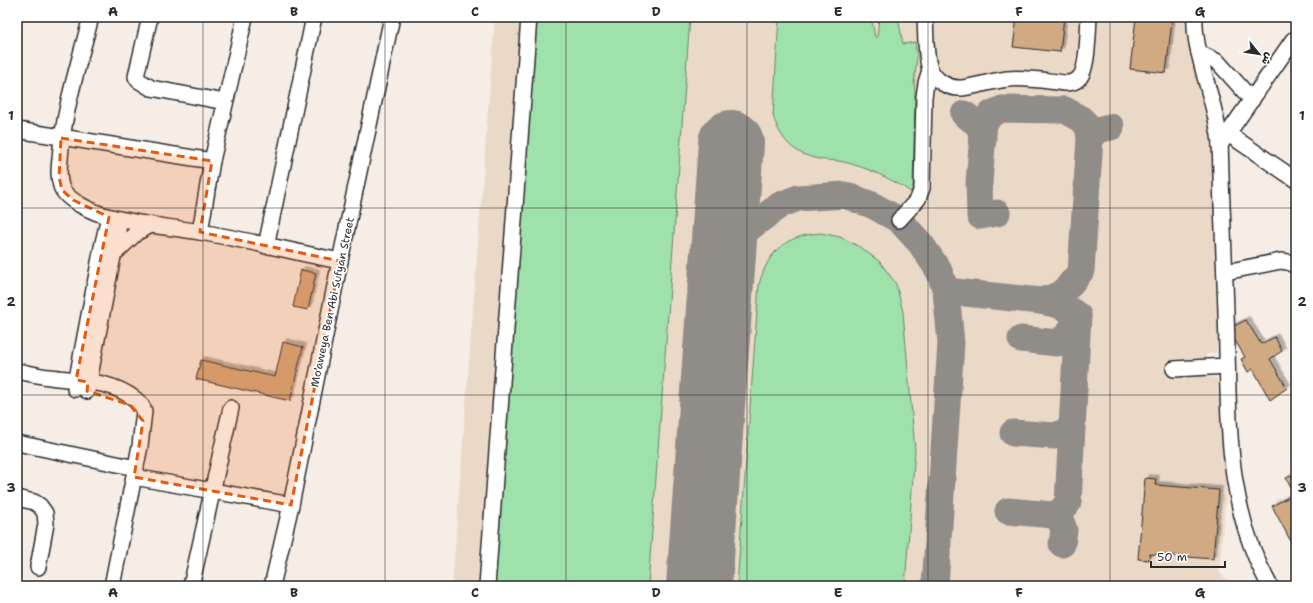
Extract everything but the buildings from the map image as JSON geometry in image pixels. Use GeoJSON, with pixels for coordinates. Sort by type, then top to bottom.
{"type":"FeatureCollection","features":[{"type":"Feature","properties":{"kind":"street"},"geometry":{"type":"LineString","coordinates":[[91,17],[61,138],[59,177],[62,190],[73,200],[115,218],[200,232],[340,261]]}},
{"type":"Feature","properties":{"kind":"street"},"geometry":{"type":"LineString","coordinates":[[150,17],[136,77],[138,80],[151,88],[225,102]]}},
{"type":"Feature","properties":{"kind":"street"},"geometry":{"type":"LineString","coordinates":[[200,232],[212,161],[245,17]]}},
{"type":"Feature","properties":{"kind":"street"},"geometry":{"type":"LineString","coordinates":[[266,246],[314,17]]}},
{"type":"Feature","properties":{"kind":"street","name":"Mo'aweya Ben Abi Sufyan Street"},"geometry":{"type":"LineString","coordinates":[[272,586],[291,505],[340,261],[392,17]]}},
{"type":"Feature","properties":{"kind":"street"},"geometry":{"type":"LineString","coordinates":[[488,586],[529,17]]}},
{"type":"Feature","properties":{"kind":"street"},"geometry":{"type":"LineString","coordinates":[[925,17],[928,62],[930,70],[943,84],[962,88],[1018,78],[1065,83],[1073,82],[1079,78],[1083,72],[1089,17]]}},
{"type":"Feature","properties":{"kind":"street"},"geometry":{"type":"LineString","coordinates":[[1195,17],[1195,31],[1199,53],[1216,118],[1224,139],[1225,272],[1230,449],[1240,509],[1254,553],[1270,586]]}},
{"type":"Feature","properties":{"kind":"street"},"geometry":{"type":"LineString","coordinates":[[1224,139],[1293,40]]}},
{"type":"Feature","properties":{"kind":"street"},"geometry":{"type":"LineString","coordinates":[[1199,53],[1213,58],[1218,62],[1252,100]]}},
{"type":"Feature","properties":{"kind":"street"},"geometry":{"type":"LineString","coordinates":[[899,220],[918,199],[922,188],[924,97],[930,70]]}},
{"type":"Feature","properties":{"kind":"street"},"geometry":{"type":"LineString","coordinates":[[17,130],[212,161]]}},
{"type":"Feature","properties":{"kind":"street"},"geometry":{"type":"LineString","coordinates":[[1224,139],[1296,180]]}},
{"type":"Feature","properties":{"kind":"street"},"geometry":{"type":"LineString","coordinates":[[82,385],[113,255],[115,218]]}},
{"type":"Feature","properties":{"kind":"street"},"geometry":{"type":"LineString","coordinates":[[82,385],[115,218]]}},
{"type":"Feature","properties":{"kind":"street"},"geometry":{"type":"LineString","coordinates":[[113,255],[136,233],[151,225]]}},
{"type":"Feature","properties":{"kind":"street"},"geometry":{"type":"LineString","coordinates":[[1225,272],[1282,261],[1296,266]]}},
{"type":"Feature","properties":{"kind":"street"},"geometry":{"type":"LineString","coordinates":[[1174,369],[1228,366]]}},
{"type":"Feature","properties":{"kind":"street"},"geometry":{"type":"LineString","coordinates":[[17,371],[82,385],[100,393],[123,400],[136,409],[143,421],[135,472],[112,586]]}},
{"type":"Feature","properties":{"kind":"street"},"geometry":{"type":"LineString","coordinates":[[17,378],[82,385]]}},
{"type":"Feature","properties":{"kind":"street"},"geometry":{"type":"LineString","coordinates":[[191,586],[231,408]]}},
{"type":"Feature","properties":{"kind":"street"},"geometry":{"type":"LineString","coordinates":[[17,443],[212,492],[291,505]]}},
{"type":"Feature","properties":{"kind":"street"},"geometry":{"type":"LineString","coordinates":[[17,498],[34,502],[40,506],[45,513],[46,524],[38,567]]}},
{"type":"Feature","properties":{"kind":"highlighted area"},"geometry":{"type":"Polygon","coordinates":[[[61,138],[212,161],[200,232],[340,261],[291,505],[134,477],[143,421],[130,405],[87,391],[88,382],[76,380],[109,217],[73,200],[62,190],[59,177],[61,138]]]}},
{"type":"Feature","properties":{"kind":"shaded area"},"geometry":{"type":"Polygon","coordinates":[[[495,17],[1154,17],[1188,21],[1189,44],[1212,138],[1219,257],[1217,353],[1206,354],[1206,376],[1217,378],[1227,483],[1219,572],[1234,586],[452,586],[495,17]]]}},
{"type":"Feature","properties":{"kind":"green space"},"geometry":{"type":"Polygon","coordinates":[[[531,17],[690,17],[648,586],[490,586],[531,17]]]}},
{"type":"Feature","properties":{"kind":"green space"},"geometry":{"type":"Polygon","coordinates":[[[779,17],[871,17],[875,37],[877,38],[879,17],[898,17],[903,44],[915,42],[917,57],[914,84],[913,188],[911,192],[895,182],[862,167],[841,161],[819,159],[802,154],[789,145],[784,139],[773,116],[779,17]]]}},
{"type":"Feature","properties":{"kind":"green space"},"geometry":{"type":"Polygon","coordinates":[[[821,233],[840,237],[860,247],[880,262],[896,284],[903,312],[915,450],[905,586],[737,586],[759,284],[768,262],[780,247],[788,241],[798,237],[821,233]]]}},
{"type":"Feature","properties":{"kind":"taxiway"},"geometry":{"type":"LineString","coordinates":[[997,213],[980,216],[979,182],[984,123],[991,114],[1002,109],[1065,110],[1081,119],[1088,126],[1090,139]]}},
{"type":"Feature","properties":{"kind":"taxiway"},"geometry":{"type":"LineString","coordinates":[[964,114],[979,125],[983,140]]}},
{"type":"Feature","properties":{"kind":"taxiway"},"geometry":{"type":"LineString","coordinates":[[946,291],[1041,301],[1062,294],[1081,271],[1090,139],[1099,130],[1111,127]]}},
{"type":"Feature","properties":{"kind":"taxiway"},"geometry":{"type":"LineString","coordinates":[[721,279],[744,232],[780,205],[798,198],[845,195],[872,205],[899,220],[921,244],[939,271],[946,291],[951,343],[935,586]]}},
{"type":"Feature","properties":{"kind":"taxiway"},"geometry":{"type":"LineString","coordinates":[[1008,511],[1053,515],[1060,512],[1068,503],[1078,316],[1056,304],[1041,301]]}},
{"type":"Feature","properties":{"kind":"taxiway"},"geometry":{"type":"LineString","coordinates":[[1021,339],[1057,343],[1068,335],[1078,316]]}},
{"type":"Feature","properties":{"kind":"taxiway"},"geometry":{"type":"LineString","coordinates":[[1013,433],[1055,436],[1071,429]]}},
{"type":"Feature","properties":{"kind":"taxiway"},"geometry":{"type":"LineString","coordinates":[[1053,515],[1061,521],[1064,530],[1062,544]]}},
{"type":"Feature","properties":{"kind":"runway"},"geometry":{"type":"LineString","coordinates":[[699,586],[731,143]]}}]}
